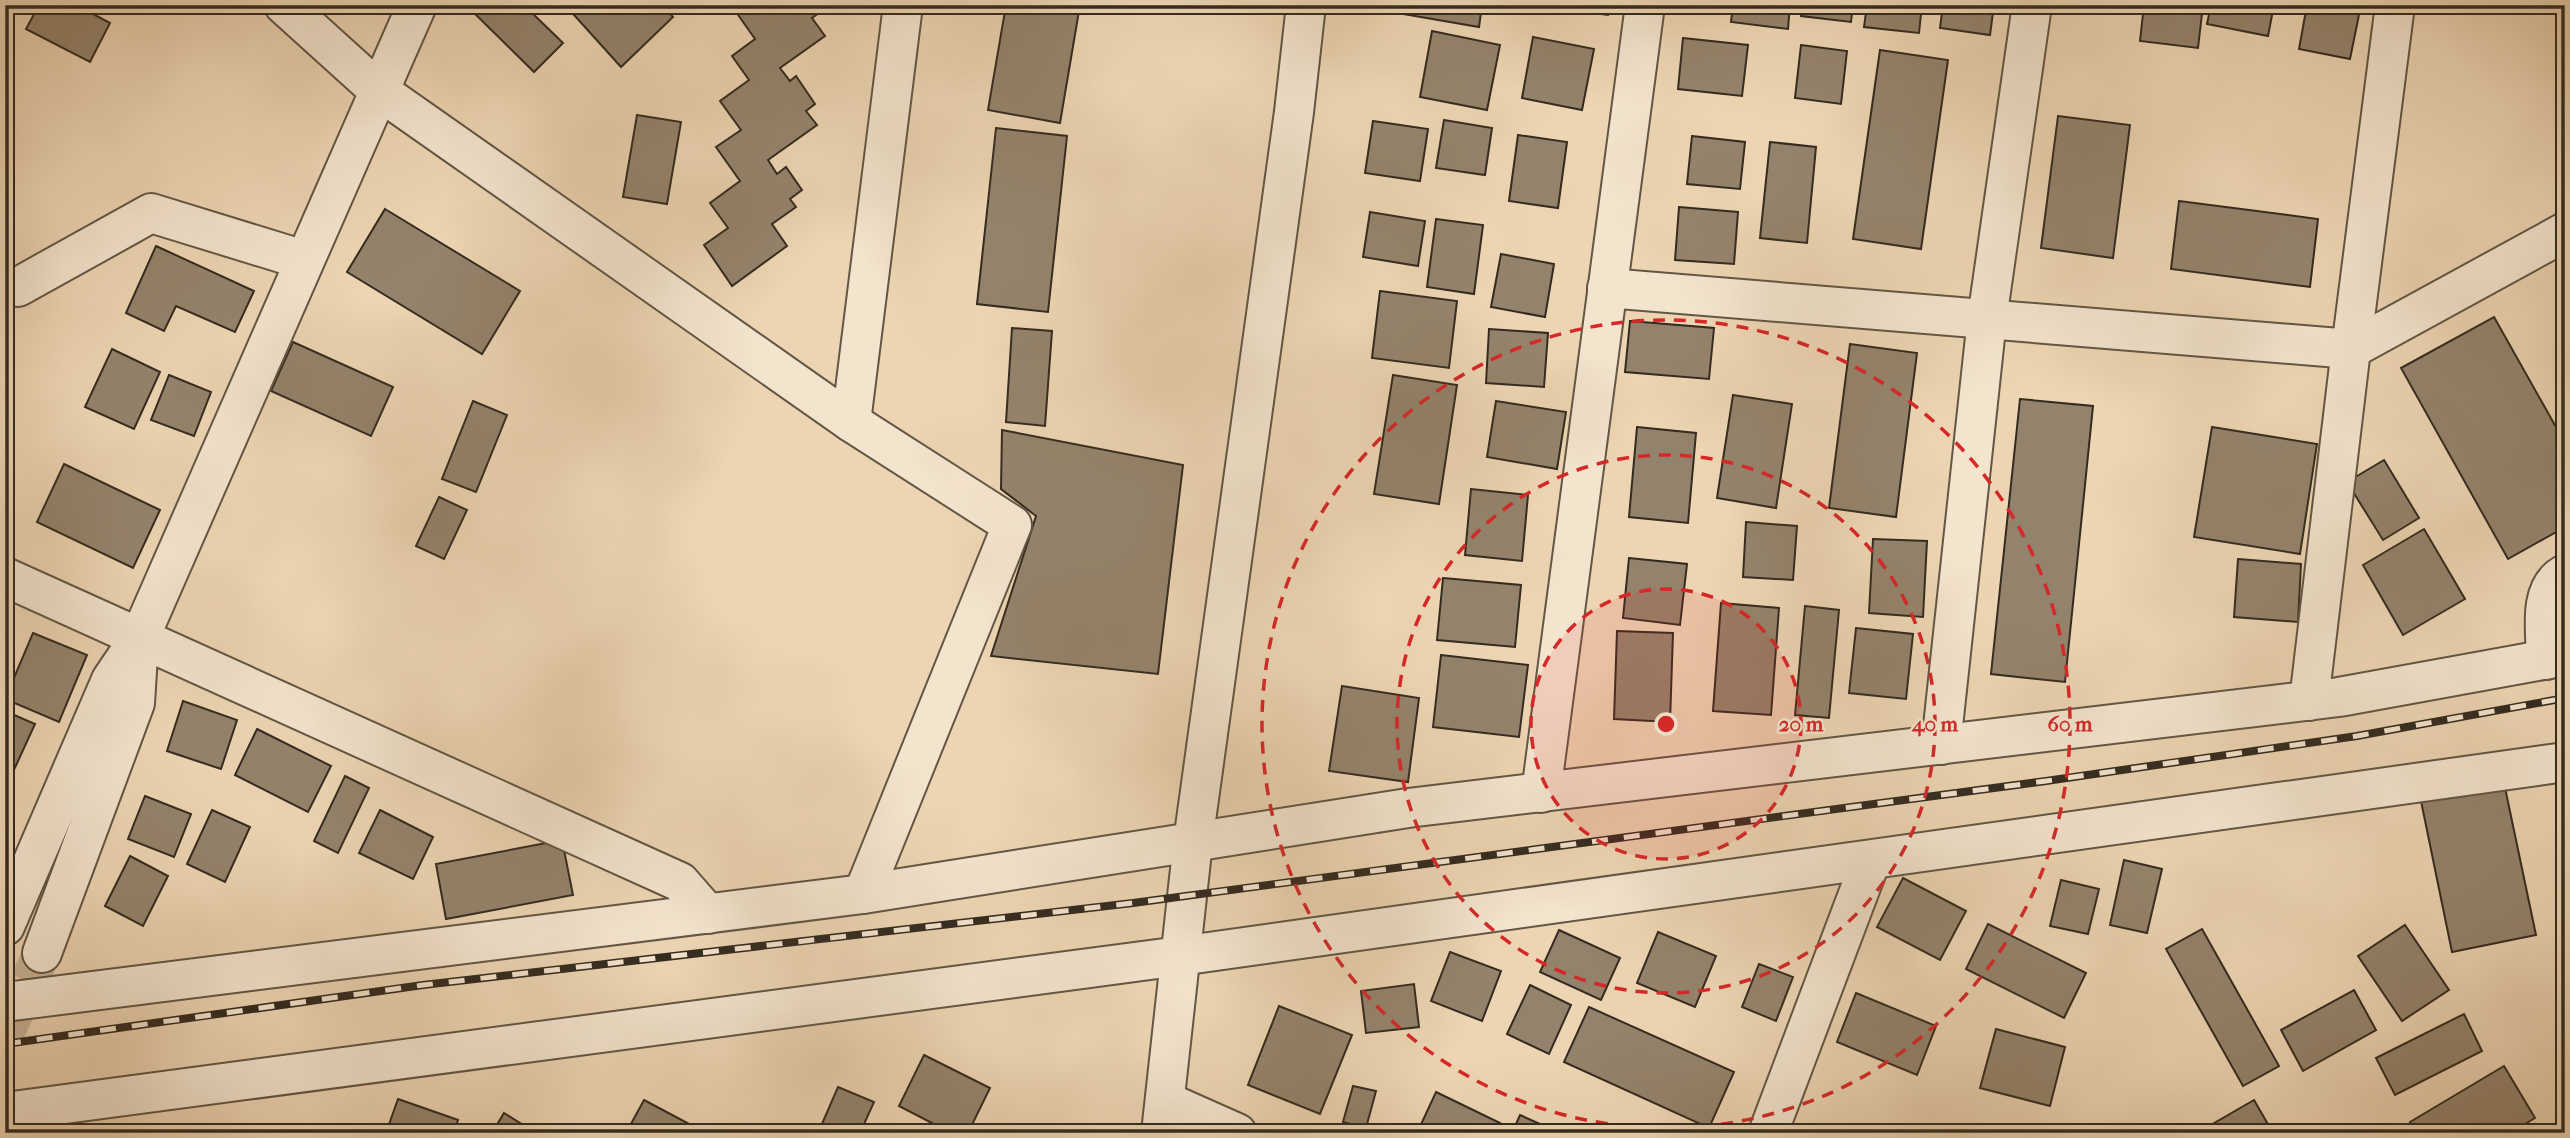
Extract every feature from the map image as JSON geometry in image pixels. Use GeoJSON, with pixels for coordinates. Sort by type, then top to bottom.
{"type":"FeatureCollection","features":[{"type":"Feature","properties":{"kind":"street"},"geometry":{"type":"LineString","coordinates":[[285,5],[378,90],[850,422],[1012,525],[863,894]]}},
{"type":"Feature","properties":{"kind":"street"},"geometry":{"type":"LineString","coordinates":[[5,926],[111,680],[139,637],[417,5]]}},
{"type":"Feature","properties":{"kind":"street"},"geometry":{"type":"LineString","coordinates":[[850,422],[903,5]]}},
{"type":"Feature","properties":{"kind":"street"},"geometry":{"type":"LineString","coordinates":[[1237,1133],[1163,1117],[1193,842],[1294,112],[1306,5]]}},
{"type":"Feature","properties":{"kind":"street"},"geometry":{"type":"LineString","coordinates":[[1541,793],[1645,5]]}},
{"type":"Feature","properties":{"kind":"street"},"geometry":{"type":"LineString","coordinates":[[1941,745],[1987,319],[2032,5]]}},
{"type":"Feature","properties":{"kind":"street"},"geometry":{"type":"LineString","coordinates":[[2309,701],[2395,5]]}},
{"type":"Feature","properties":{"kind":"street"},"geometry":{"type":"LineString","coordinates":[[18,287],[151,213],[304,260]]}},
{"type":"Feature","properties":{"kind":"street"},"geometry":{"type":"LineString","coordinates":[[1607,288],[2351,349],[2565,232]]}},
{"type":"Feature","properties":{"kind":"street"},"geometry":{"type":"LineString","coordinates":[[5,1002],[863,894],[1408,808],[2309,701],[2556,658],[2546,596],[2558,577],[2565,574]]}},
{"type":"Feature","properties":{"kind":"street"},"geometry":{"type":"LineString","coordinates":[[5,577],[680,882],[708,914]]}},
{"type":"Feature","properties":{"kind":"street"},"geometry":{"type":"LineString","coordinates":[[42,953],[135,703],[139,637]]}},
{"type":"Feature","properties":{"kind":"street"},"geometry":{"type":"LineString","coordinates":[[14,1118],[2565,762]]}},
{"type":"Feature","properties":{"kind":"street"},"geometry":{"type":"LineString","coordinates":[[1768,1133],[1871,860]]}},
{"type":"Feature","properties":{"kind":"building"},"geometry":{"type":"Polygon","coordinates":[[[39,5],[76,5],[110,23],[90,62],[26,29],[39,5]]]}},
{"type":"Feature","properties":{"kind":"building"},"geometry":{"type":"Polygon","coordinates":[[[466,5],[529,5],[527,8],[563,43],[534,72],[466,5]]]}},
{"type":"Feature","properties":{"kind":"building"},"geometry":{"type":"Polygon","coordinates":[[[565,5],[662,5],[673,17],[621,67],[565,5]]]}},
{"type":"Feature","properties":{"kind":"building"},"geometry":{"type":"Polygon","coordinates":[[[740,5],[829,6],[812,18],[825,36],[780,68],[790,81],[796,76],[815,104],[806,111],[817,125],[768,160],[777,174],[786,167],[802,190],[790,199],[796,207],[772,224],[787,246],[732,286],[704,245],[728,228],[710,203],[740,181],[716,147],[741,130],[720,101],[749,80],[732,56],[755,39],[734,9],[740,5]]]}},
{"type":"Feature","properties":{"kind":"building"},"geometry":{"type":"Polygon","coordinates":[[[1006,5],[1080,5],[1060,123],[988,110],[1006,5]]]}},
{"type":"Feature","properties":{"kind":"building"},"geometry":{"type":"Polygon","coordinates":[[[1405,5],[1482,5],[1479,27],[1403,14],[1405,5]]]}},
{"type":"Feature","properties":{"kind":"building"},"geometry":{"type":"Polygon","coordinates":[[[1524,5],[1609,5],[1608,15],[1524,5]]]}},
{"type":"Feature","properties":{"kind":"building"},"geometry":{"type":"Polygon","coordinates":[[[1733,5],[1790,5],[1788,29],[1731,22],[1733,5]]]}},
{"type":"Feature","properties":{"kind":"building"},"geometry":{"type":"Polygon","coordinates":[[[1802,5],[1853,5],[1851,22],[1801,16],[1802,5]]]}},
{"type":"Feature","properties":{"kind":"building"},"geometry":{"type":"Polygon","coordinates":[[[1867,5],[1922,5],[1919,33],[1864,27],[1867,5]]]}},
{"type":"Feature","properties":{"kind":"building"},"geometry":{"type":"Polygon","coordinates":[[[1943,5],[1994,5],[1990,35],[1940,28],[1943,5]]]}},
{"type":"Feature","properties":{"kind":"building"},"geometry":{"type":"Polygon","coordinates":[[[2144,5],[2203,5],[2198,48],[2140,41],[2144,5]]]}},
{"type":"Feature","properties":{"kind":"building"},"geometry":{"type":"Polygon","coordinates":[[[2211,5],[2274,5],[2268,36],[2207,24],[2211,5]]]}},
{"type":"Feature","properties":{"kind":"building"},"geometry":{"type":"Polygon","coordinates":[[[2307,5],[2361,5],[2350,59],[2299,49],[2307,5]]]}},
{"type":"Feature","properties":{"kind":"building"},"geometry":{"type":"Polygon","coordinates":[[[1432,31],[1500,45],[1487,110],[1420,97],[1432,31]]]}},
{"type":"Feature","properties":{"kind":"building"},"geometry":{"type":"Polygon","coordinates":[[[1533,37],[1594,49],[1582,110],[1522,98],[1533,37]]]}},
{"type":"Feature","properties":{"kind":"building"},"geometry":{"type":"Polygon","coordinates":[[[1683,38],[1748,45],[1742,96],[1678,89],[1683,38]]]}},
{"type":"Feature","properties":{"kind":"building"},"geometry":{"type":"Polygon","coordinates":[[[1801,45],[1847,51],[1841,104],[1795,98],[1801,45]]]}},
{"type":"Feature","properties":{"kind":"building"},"geometry":{"type":"Polygon","coordinates":[[[1880,50],[1948,60],[1921,249],[1853,239],[1880,50]]]}},
{"type":"Feature","properties":{"kind":"building"},"geometry":{"type":"Polygon","coordinates":[[[637,115],[681,122],[667,204],[623,197],[637,115]]]}},
{"type":"Feature","properties":{"kind":"building"},"geometry":{"type":"Polygon","coordinates":[[[2058,116],[2130,125],[2113,258],[2041,248],[2058,116]]]}},
{"type":"Feature","properties":{"kind":"building"},"geometry":{"type":"Polygon","coordinates":[[[1444,120],[1492,128],[1485,175],[1436,168],[1444,120]]]}},
{"type":"Feature","properties":{"kind":"building"},"geometry":{"type":"Polygon","coordinates":[[[1373,121],[1428,129],[1420,181],[1365,173],[1373,121]]]}},
{"type":"Feature","properties":{"kind":"building"},"geometry":{"type":"Polygon","coordinates":[[[996,128],[1067,136],[1048,312],[977,304],[996,128]]]}},
{"type":"Feature","properties":{"kind":"building"},"geometry":{"type":"Polygon","coordinates":[[[1518,135],[1567,142],[1558,208],[1509,201],[1518,135]]]}},
{"type":"Feature","properties":{"kind":"building"},"geometry":{"type":"Polygon","coordinates":[[[1692,136],[1745,142],[1740,189],[1687,184],[1692,136]]]}},
{"type":"Feature","properties":{"kind":"building"},"geometry":{"type":"Polygon","coordinates":[[[1770,142],[1816,147],[1807,243],[1760,238],[1770,142]]]}},
{"type":"Feature","properties":{"kind":"building"},"geometry":{"type":"Polygon","coordinates":[[[2179,201],[2318,219],[2310,287],[2171,269],[2179,201]]]}},
{"type":"Feature","properties":{"kind":"building"},"geometry":{"type":"Polygon","coordinates":[[[1679,207],[1738,212],[1734,264],[1675,260],[1679,207]]]}},
{"type":"Feature","properties":{"kind":"building"},"geometry":{"type":"Polygon","coordinates":[[[385,209],[520,291],[482,354],[347,272],[385,209]]]}},
{"type":"Feature","properties":{"kind":"building"},"geometry":{"type":"Polygon","coordinates":[[[1370,212],[1425,221],[1418,266],[1363,257],[1370,212]]]}},
{"type":"Feature","properties":{"kind":"building"},"geometry":{"type":"Polygon","coordinates":[[[1436,219],[1483,225],[1474,294],[1427,287],[1436,219]]]}},
{"type":"Feature","properties":{"kind":"building"},"geometry":{"type":"Polygon","coordinates":[[[156,246],[254,291],[235,332],[176,306],[164,331],[126,313],[156,246]]]}},
{"type":"Feature","properties":{"kind":"building"},"geometry":{"type":"Polygon","coordinates":[[[1501,254],[1554,264],[1545,317],[1491,307],[1501,254]]]}},
{"type":"Feature","properties":{"kind":"building"},"geometry":{"type":"Polygon","coordinates":[[[1380,291],[1457,301],[1449,368],[1372,358],[1380,291]]]}},
{"type":"Feature","properties":{"kind":"building"},"geometry":{"type":"Polygon","coordinates":[[[2494,317],[2565,443],[2565,527],[2508,559],[2401,368],[2494,317]]]}},
{"type":"Feature","properties":{"kind":"building"},"geometry":{"type":"Polygon","coordinates":[[[1630,321],[1714,328],[1709,379],[1625,372],[1630,321]]]}},
{"type":"Feature","properties":{"kind":"building"},"geometry":{"type":"Polygon","coordinates":[[[1012,328],[1052,331],[1045,426],[1006,422],[1012,328]]]}},
{"type":"Feature","properties":{"kind":"building"},"geometry":{"type":"Polygon","coordinates":[[[1489,329],[1548,333],[1544,387],[1486,383],[1489,329]]]}},
{"type":"Feature","properties":{"kind":"building"},"geometry":{"type":"Polygon","coordinates":[[[293,342],[393,387],[371,436],[271,391],[293,342]]]}},
{"type":"Feature","properties":{"kind":"building"},"geometry":{"type":"Polygon","coordinates":[[[1850,344],[1917,353],[1896,517],[1829,508],[1850,344]]]}},
{"type":"Feature","properties":{"kind":"building"},"geometry":{"type":"Polygon","coordinates":[[[112,349],[160,372],[134,429],[85,407],[112,349]]]}},
{"type":"Feature","properties":{"kind":"building"},"geometry":{"type":"Polygon","coordinates":[[[169,375],[211,392],[194,436],[151,420],[169,375]]]}},
{"type":"Feature","properties":{"kind":"building"},"geometry":{"type":"Polygon","coordinates":[[[1393,375],[1457,385],[1439,504],[1374,494],[1393,375]]]}},
{"type":"Feature","properties":{"kind":"building"},"geometry":{"type":"Polygon","coordinates":[[[1733,395],[1792,404],[1776,508],[1717,498],[1733,395]]]}},
{"type":"Feature","properties":{"kind":"building"},"geometry":{"type":"Polygon","coordinates":[[[2020,399],[2093,406],[2065,682],[1991,674],[2020,399]]]}},
{"type":"Feature","properties":{"kind":"building"},"geometry":{"type":"Polygon","coordinates":[[[473,401],[507,415],[476,492],[442,479],[473,401]]]}},
{"type":"Feature","properties":{"kind":"building"},"geometry":{"type":"Polygon","coordinates":[[[1496,401],[1566,412],[1557,469],[1487,457],[1496,401]]]}},
{"type":"Feature","properties":{"kind":"building"},"geometry":{"type":"Polygon","coordinates":[[[1637,427],[1696,433],[1688,523],[1629,517],[1637,427]]]}},
{"type":"Feature","properties":{"kind":"building"},"geometry":{"type":"Polygon","coordinates":[[[2212,427],[2317,444],[2300,554],[2194,537],[2212,427]]]}},
{"type":"Feature","properties":{"kind":"building"},"geometry":{"type":"Polygon","coordinates":[[[1002,430],[1183,465],[1158,674],[991,656],[1036,516],[1001,489],[1002,430]]]}},
{"type":"Feature","properties":{"kind":"building"},"geometry":{"type":"Polygon","coordinates":[[[2384,460],[2419,518],[2383,540],[2347,482],[2384,460]]]}},
{"type":"Feature","properties":{"kind":"building"},"geometry":{"type":"Polygon","coordinates":[[[64,464],[160,510],[133,568],[37,522],[64,464]]]}},
{"type":"Feature","properties":{"kind":"building"},"geometry":{"type":"Polygon","coordinates":[[[1471,489],[1528,495],[1522,561],[1465,555],[1471,489]]]}},
{"type":"Feature","properties":{"kind":"building"},"geometry":{"type":"Polygon","coordinates":[[[439,497],[467,510],[444,559],[416,546],[439,497]]]}},
{"type":"Feature","properties":{"kind":"building"},"geometry":{"type":"Polygon","coordinates":[[[1746,522],[1797,526],[1793,580],[1743,577],[1746,522]]]}},
{"type":"Feature","properties":{"kind":"building"},"geometry":{"type":"Polygon","coordinates":[[[2424,529],[2465,599],[2403,635],[2363,565],[2424,529]]]}},
{"type":"Feature","properties":{"kind":"building"},"geometry":{"type":"Polygon","coordinates":[[[1873,539],[1927,541],[1923,617],[1869,613],[1873,539]]]}},
{"type":"Feature","properties":{"kind":"building"},"geometry":{"type":"Polygon","coordinates":[[[1629,558],[1687,564],[1680,625],[1623,618],[1629,558]]]}},
{"type":"Feature","properties":{"kind":"building"},"geometry":{"type":"Polygon","coordinates":[[[2238,559],[2301,564],[2298,622],[2234,617],[2238,559]]]}},
{"type":"Feature","properties":{"kind":"building"},"geometry":{"type":"Polygon","coordinates":[[[1443,578],[1521,585],[1515,647],[1437,640],[1443,578]]]}},
{"type":"Feature","properties":{"kind":"building"},"geometry":{"type":"Polygon","coordinates":[[[1721,603],[1779,608],[1771,715],[1713,711],[1721,603]]]}},
{"type":"Feature","properties":{"kind":"building"},"geometry":{"type":"Polygon","coordinates":[[[1805,606],[1839,610],[1829,718],[1795,715],[1805,606]]]}},
{"type":"Feature","properties":{"kind":"building"},"geometry":{"type":"Polygon","coordinates":[[[1856,628],[1913,634],[1906,699],[1849,693],[1856,628]]]}},
{"type":"Feature","properties":{"kind":"building"},"geometry":{"type":"Polygon","coordinates":[[[1617,631],[1673,633],[1670,722],[1614,719],[1617,631]]]}},
{"type":"Feature","properties":{"kind":"building"},"geometry":{"type":"Polygon","coordinates":[[[33,633],[87,655],[59,722],[5,699],[33,633]]]}},
{"type":"Feature","properties":{"kind":"building"},"geometry":{"type":"Polygon","coordinates":[[[1441,655],[1528,665],[1519,737],[1433,727],[1441,655]]]}},
{"type":"Feature","properties":{"kind":"building"},"geometry":{"type":"Polygon","coordinates":[[[1342,686],[1419,698],[1408,782],[1329,771],[1342,686]]]}},
{"type":"Feature","properties":{"kind":"building"},"geometry":{"type":"Polygon","coordinates":[[[183,701],[237,720],[221,769],[167,751],[183,701]]]}},
{"type":"Feature","properties":{"kind":"building"},"geometry":{"type":"Polygon","coordinates":[[[5,711],[35,724],[13,772],[5,769],[5,711]]]}},
{"type":"Feature","properties":{"kind":"building"},"geometry":{"type":"Polygon","coordinates":[[[257,729],[331,766],[308,812],[235,775],[257,729]]]}},
{"type":"Feature","properties":{"kind":"building"},"geometry":{"type":"Polygon","coordinates":[[[345,776],[369,788],[338,853],[314,841],[345,776]]]}},
{"type":"Feature","properties":{"kind":"building"},"geometry":{"type":"Polygon","coordinates":[[[2504,783],[2536,935],[2452,952],[2421,801],[2504,783]]]}},
{"type":"Feature","properties":{"kind":"building"},"geometry":{"type":"Polygon","coordinates":[[[145,796],[191,814],[174,857],[128,839],[145,796]]]}},
{"type":"Feature","properties":{"kind":"building"},"geometry":{"type":"Polygon","coordinates":[[[212,810],[250,827],[225,882],[187,864],[212,810]]]}},
{"type":"Feature","properties":{"kind":"building"},"geometry":{"type":"Polygon","coordinates":[[[380,810],[433,837],[413,879],[359,853],[380,810]]]}},
{"type":"Feature","properties":{"kind":"building"},"geometry":{"type":"Polygon","coordinates":[[[562,840],[573,895],[446,919],[436,864],[562,840]]]}},
{"type":"Feature","properties":{"kind":"building"},"geometry":{"type":"Polygon","coordinates":[[[130,856],[168,876],[143,926],[105,906],[130,856]]]}},
{"type":"Feature","properties":{"kind":"building"},"geometry":{"type":"Polygon","coordinates":[[[2124,860],[2162,869],[2147,933],[2110,925],[2124,860]]]}},
{"type":"Feature","properties":{"kind":"building"},"geometry":{"type":"Polygon","coordinates":[[[1903,878],[1966,911],[1940,960],[1877,927],[1903,878]]]}},
{"type":"Feature","properties":{"kind":"building"},"geometry":{"type":"Polygon","coordinates":[[[2061,880],[2099,889],[2088,934],[2050,926],[2061,880]]]}},
{"type":"Feature","properties":{"kind":"building"},"geometry":{"type":"Polygon","coordinates":[[[1988,924],[2086,973],[2064,1018],[1966,969],[1988,924]]]}},
{"type":"Feature","properties":{"kind":"building"},"geometry":{"type":"Polygon","coordinates":[[[2405,925],[2449,990],[2402,1021],[2358,956],[2405,925]]]}},
{"type":"Feature","properties":{"kind":"building"},"geometry":{"type":"Polygon","coordinates":[[[2202,929],[2279,1066],[2243,1086],[2166,949],[2202,929]]]}},
{"type":"Feature","properties":{"kind":"building"},"geometry":{"type":"Polygon","coordinates":[[[1559,930],[1620,958],[1601,1000],[1540,972],[1559,930]]]}},
{"type":"Feature","properties":{"kind":"building"},"geometry":{"type":"Polygon","coordinates":[[[1658,932],[1716,956],[1695,1007],[1637,983],[1658,932]]]}},
{"type":"Feature","properties":{"kind":"building"},"geometry":{"type":"Polygon","coordinates":[[[1450,952],[1501,971],[1482,1021],[1431,1001],[1450,952]]]}},
{"type":"Feature","properties":{"kind":"building"},"geometry":{"type":"Polygon","coordinates":[[[1759,964],[1793,977],[1776,1021],[1742,1007],[1759,964]]]}},
{"type":"Feature","properties":{"kind":"building"},"geometry":{"type":"Polygon","coordinates":[[[1414,984],[1419,1027],[1366,1033],[1361,991],[1414,984]]]}},
{"type":"Feature","properties":{"kind":"building"},"geometry":{"type":"Polygon","coordinates":[[[1530,985],[1571,1005],[1549,1054],[1507,1034],[1530,985]]]}},
{"type":"Feature","properties":{"kind":"building"},"geometry":{"type":"Polygon","coordinates":[[[2354,990],[2376,1030],[2303,1071],[2281,1030],[2354,990]]]}},
{"type":"Feature","properties":{"kind":"building"},"geometry":{"type":"Polygon","coordinates":[[[1856,993],[1936,1026],[1917,1075],[1837,1042],[1856,993]]]}},
{"type":"Feature","properties":{"kind":"building"},"geometry":{"type":"Polygon","coordinates":[[[1279,1006],[1352,1035],[1320,1114],[1248,1085],[1279,1006]]]}},
{"type":"Feature","properties":{"kind":"building"},"geometry":{"type":"Polygon","coordinates":[[[1589,1007],[1734,1072],[1709,1128],[1564,1062],[1589,1007]]]}},
{"type":"Feature","properties":{"kind":"building"},"geometry":{"type":"Polygon","coordinates":[[[2464,1014],[2482,1051],[2395,1095],[2376,1058],[2464,1014]]]}},
{"type":"Feature","properties":{"kind":"building"},"geometry":{"type":"Polygon","coordinates":[[[1996,1029],[2065,1047],[2050,1106],[1980,1088],[1996,1029]]]}},
{"type":"Feature","properties":{"kind":"building"},"geometry":{"type":"Polygon","coordinates":[[[924,1055],[990,1088],[968,1133],[951,1133],[899,1106],[924,1055]]]}},
{"type":"Feature","properties":{"kind":"building"},"geometry":{"type":"Polygon","coordinates":[[[2504,1066],[2535,1118],[2510,1133],[2417,1133],[2410,1122],[2504,1066]]]}},
{"type":"Feature","properties":{"kind":"building"},"geometry":{"type":"Polygon","coordinates":[[[1353,1086],[1376,1091],[1366,1128],[1343,1122],[1353,1086]]]}},
{"type":"Feature","properties":{"kind":"building"},"geometry":{"type":"Polygon","coordinates":[[[838,1087],[874,1102],[860,1133],[818,1133],[838,1087]]]}},
{"type":"Feature","properties":{"kind":"building"},"geometry":{"type":"Polygon","coordinates":[[[1436,1092],[1500,1123],[1495,1133],[1417,1133],[1436,1092]]]}},
{"type":"Feature","properties":{"kind":"building"},"geometry":{"type":"Polygon","coordinates":[[[398,1099],[458,1120],[454,1133],[386,1133],[398,1099]]]}},
{"type":"Feature","properties":{"kind":"building"},"geometry":{"type":"Polygon","coordinates":[[[644,1100],[706,1133],[626,1133],[644,1100]]]}},
{"type":"Feature","properties":{"kind":"building"},"geometry":{"type":"Polygon","coordinates":[[[2254,1100],[2273,1133],[2197,1133],[2254,1100]]]}},
{"type":"Feature","properties":{"kind":"building"},"geometry":{"type":"Polygon","coordinates":[[[504,1113],[536,1133],[492,1133],[504,1113]]]}},
{"type":"Feature","properties":{"kind":"building"},"geometry":{"type":"Polygon","coordinates":[[[1520,1115],[1560,1133],[1512,1133],[1520,1115]]]}},
{"type":"Feature","properties":{"kind":"building"},"geometry":{"type":"Polygon","coordinates":[[[2057,1124],[2099,1131],[2099,1133],[2056,1133],[2057,1124]]]}},
{"type":"Feature","properties":{"kind":"tunnel"},"geometry":{"type":"LineString","coordinates":[[5,1034],[42,953]]}},
{"type":"Feature","properties":{"kind":"railway"},"geometry":{"type":"LineString","coordinates":[[5,1044],[423,985],[1133,903],[2046,781],[2357,736],[2565,698]]}}]}
